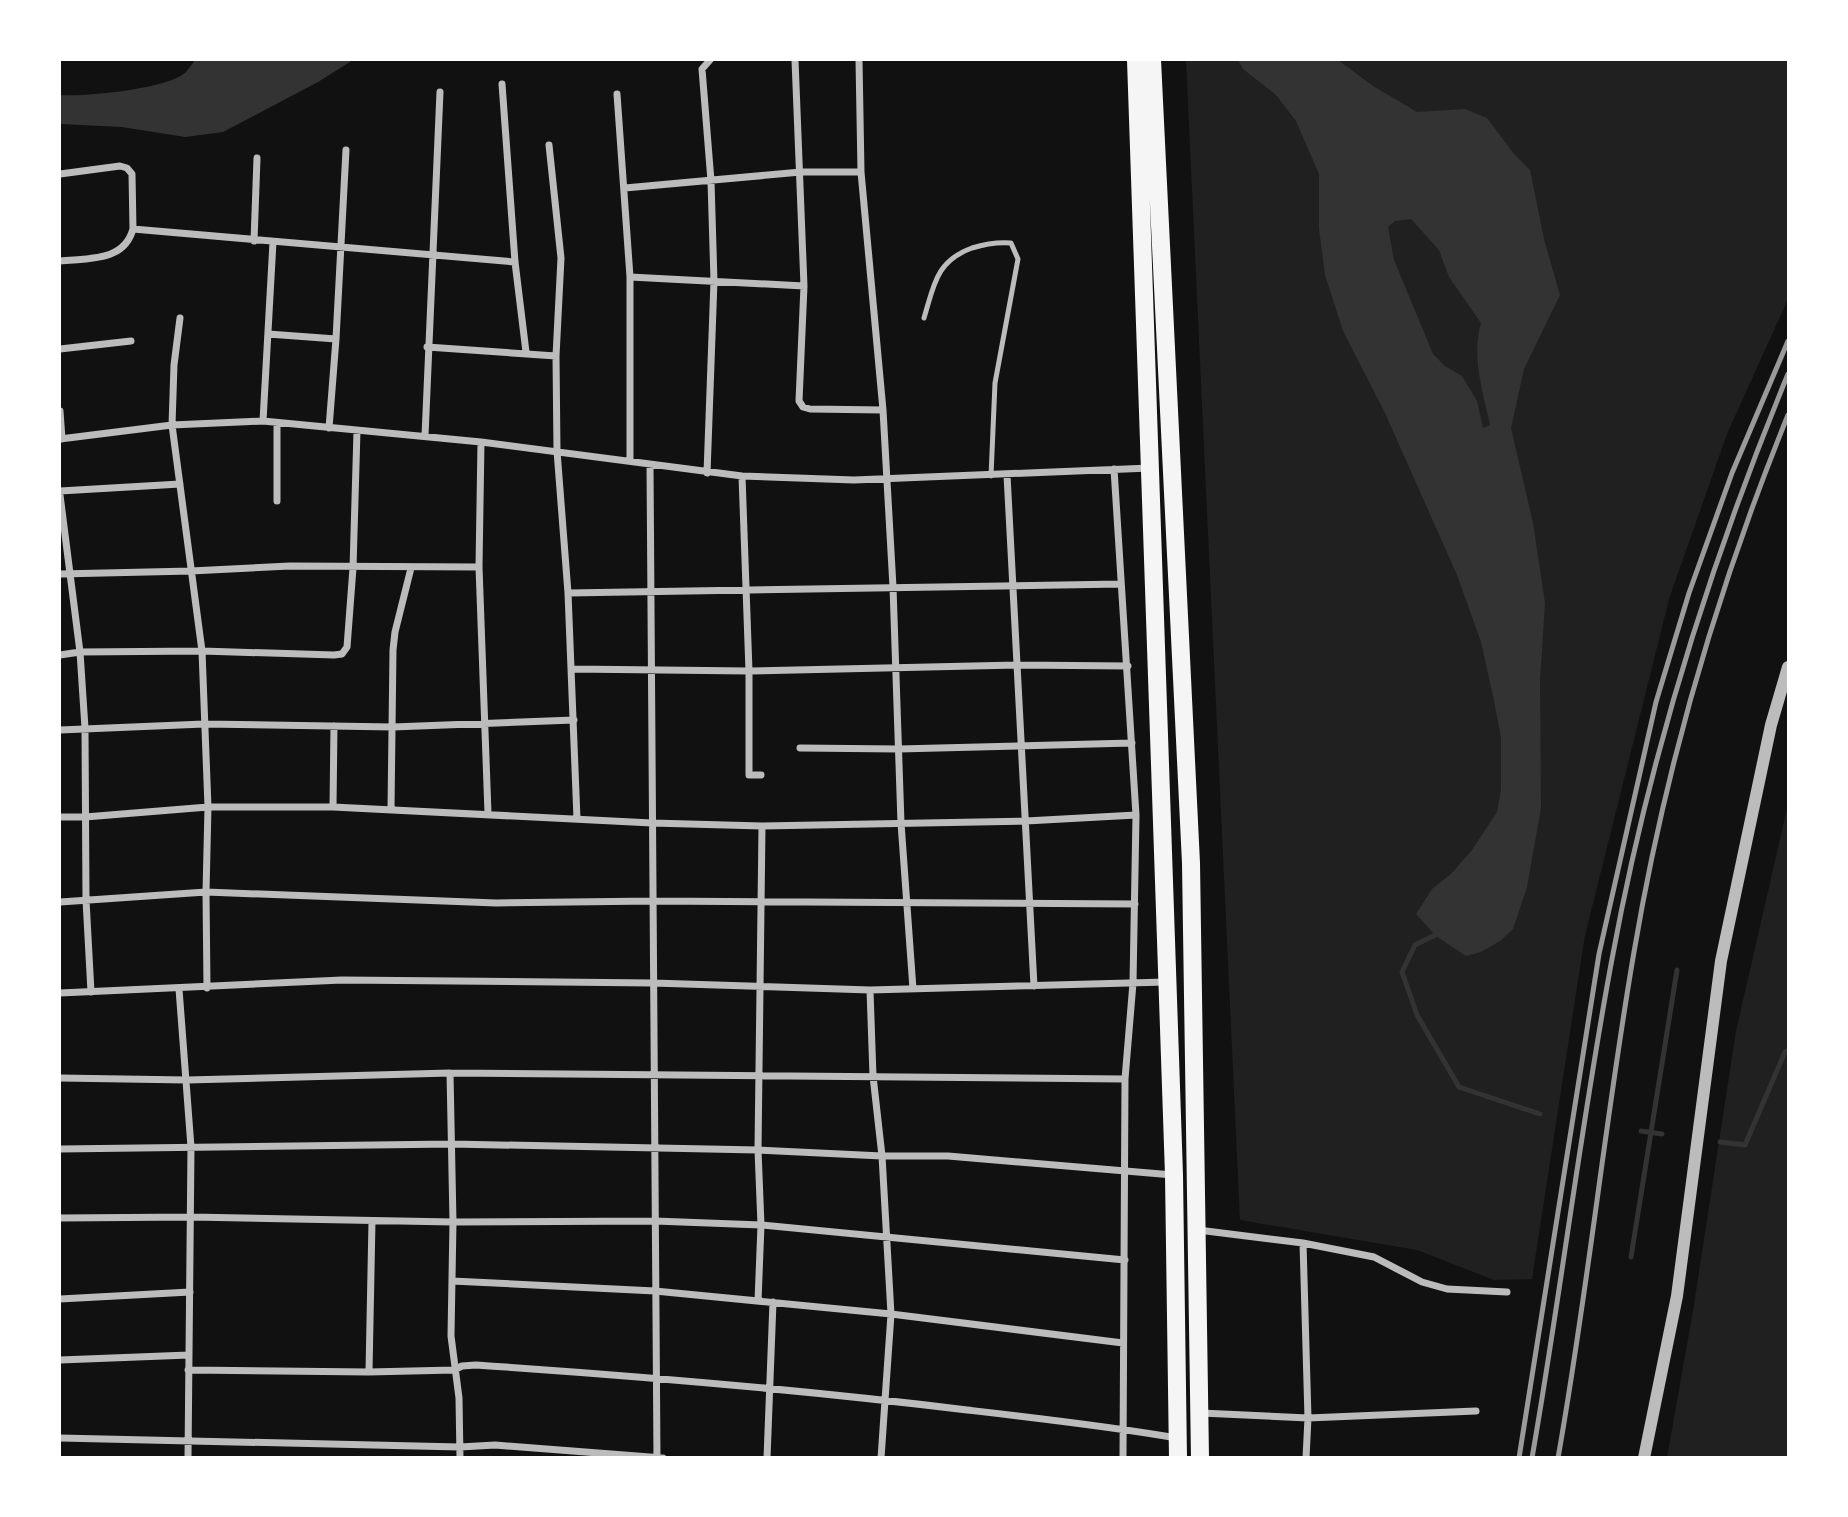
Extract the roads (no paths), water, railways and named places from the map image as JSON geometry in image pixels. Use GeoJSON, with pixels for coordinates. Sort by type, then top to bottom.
{"type":"FeatureCollection","features":[{"type":"Feature","properties":{"kind":"highway"},"geometry":{"type":"LineString","coordinates":[[1136,60],[1174,1175],[1178,1458]]}},
{"type":"Feature","properties":{"kind":"highway"},"geometry":{"type":"LineString","coordinates":[[1152,60],[1191,863],[1200,1458]]}},
{"type":"Feature","properties":{"kind":"street"},"geometry":{"type":"LineString","coordinates":[[707,473],[714,281],[702,69],[710,60]]}},
{"type":"Feature","properties":{"kind":"street"},"geometry":{"type":"LineString","coordinates":[[795,60],[804,286],[799,401],[803,407],[810,409],[883,410]]}},
{"type":"Feature","properties":{"kind":"street"},"geometry":{"type":"LineString","coordinates":[[859,60],[861,172],[883,410],[897,668],[901,823],[913,989]]}},
{"type":"Feature","properties":{"kind":"street"},"geometry":{"type":"LineString","coordinates":[[502,84],[515,262],[526,352]]}},
{"type":"Feature","properties":{"kind":"street"},"geometry":{"type":"LineString","coordinates":[[425,436],[440,92]]}},
{"type":"Feature","properties":{"kind":"street"},"geometry":{"type":"LineString","coordinates":[[617,94],[630,277],[630,461]]}},
{"type":"Feature","properties":{"kind":"street"},"geometry":{"type":"LineString","coordinates":[[549,145],[561,258],[556,356],[556,451],[568,593],[577,819]]}},
{"type":"Feature","properties":{"kind":"street"},"geometry":{"type":"LineString","coordinates":[[329,428],[337,339],[346,150]]}},
{"type":"Feature","properties":{"kind":"street"},"geometry":{"type":"LineString","coordinates":[[254,241],[257,158]]}},
{"type":"Feature","properties":{"kind":"street"},"geometry":{"type":"LineString","coordinates":[[60,174],[120,166],[127,168],[132,174],[133,229],[129,241],[118,252],[60,261]]}},
{"type":"Feature","properties":{"kind":"street"},"geometry":{"type":"LineString","coordinates":[[625,188],[801,172],[861,172]]}},
{"type":"Feature","properties":{"kind":"street"},"geometry":{"type":"LineString","coordinates":[[133,229],[515,262]]}},
{"type":"Feature","properties":{"kind":"street"},"geometry":{"type":"LineString","coordinates":[[263,421],[273,242]]}},
{"type":"Feature","properties":{"kind":"street"},"geometry":{"type":"LineString","coordinates":[[630,277],[804,286]]}},
{"type":"Feature","properties":{"kind":"street"},"geometry":{"type":"LineString","coordinates":[[180,318],[174,365],[172,425],[202,651],[208,807],[207,988]]}},
{"type":"Feature","properties":{"kind":"street"},"geometry":{"type":"LineString","coordinates":[[268,334],[337,339]]}},
{"type":"Feature","properties":{"kind":"street"},"geometry":{"type":"LineString","coordinates":[[60,349],[131,341]]}},
{"type":"Feature","properties":{"kind":"street"},"geometry":{"type":"LineString","coordinates":[[427,347],[556,356]]}},
{"type":"Feature","properties":{"kind":"street"},"geometry":{"type":"LineString","coordinates":[[60,411],[61,439],[172,425],[263,421],[481,442],[742,476],[886,479],[1151,468]]}},
{"type":"Feature","properties":{"kind":"street"},"geometry":{"type":"LineString","coordinates":[[277,501],[278,423]]}},
{"type":"Feature","properties":{"kind":"street"},"geometry":{"type":"LineString","coordinates":[[60,655],[80,652],[202,651],[334,656],[342,654],[347,647],[353,568],[358,431]]}},
{"type":"Feature","properties":{"kind":"street"},"geometry":{"type":"LineString","coordinates":[[481,442],[479,568],[488,813]]}},
{"type":"Feature","properties":{"kind":"street"},"geometry":{"type":"LineString","coordinates":[[650,464],[657,1457]]}},
{"type":"Feature","properties":{"kind":"street"},"geometry":{"type":"LineString","coordinates":[[1114,469],[1136,815],[1133,983],[1125,1079],[1123,1173],[1123,1458]]}},
{"type":"Feature","properties":{"kind":"street"},"geometry":{"type":"LineString","coordinates":[[1007,475],[1034,986]]}},
{"type":"Feature","properties":{"kind":"street"},"geometry":{"type":"LineString","coordinates":[[742,476],[749,775],[761,775]]}},
{"type":"Feature","properties":{"kind":"street"},"geometry":{"type":"LineString","coordinates":[[91,992],[86,900],[85,728],[80,652],[60,493],[180,484]]}},
{"type":"Feature","properties":{"kind":"street"},"geometry":{"type":"LineString","coordinates":[[60,574],[290,566],[479,568]]}},
{"type":"Feature","properties":{"kind":"street"},"geometry":{"type":"LineString","coordinates":[[391,808],[395,632],[411,568]]}},
{"type":"Feature","properties":{"kind":"street"},"geometry":{"type":"LineString","coordinates":[[568,593],[1121,584]]}},
{"type":"Feature","properties":{"kind":"street"},"geometry":{"type":"LineString","coordinates":[[572,669],[748,671],[1017,665],[1128,666]]}},
{"type":"Feature","properties":{"kind":"street"},"geometry":{"type":"LineString","coordinates":[[1644,1458],[1677,1296],[1721,961],[1771,725],[1788,667]]}},
{"type":"Feature","properties":{"kind":"street"},"geometry":{"type":"LineString","coordinates":[[60,730],[204,724],[393,727],[574,720]]}},
{"type":"Feature","properties":{"kind":"street"},"geometry":{"type":"LineString","coordinates":[[333,807],[334,726]]}},
{"type":"Feature","properties":{"kind":"street"},"geometry":{"type":"LineString","coordinates":[[800,748],[899,749],[1132,743]]}},
{"type":"Feature","properties":{"kind":"street"},"geometry":{"type":"LineString","coordinates":[[60,817],[208,807],[391,808],[652,823],[762,825],[1026,821],[1136,815]]}},
{"type":"Feature","properties":{"kind":"street"},"geometry":{"type":"LineString","coordinates":[[758,1301],[761,1225],[758,1150],[762,825]]}},
{"type":"Feature","properties":{"kind":"street"},"geometry":{"type":"LineString","coordinates":[[60,902],[206,892],[496,903],[653,901],[762,904],[1135,904]]}},
{"type":"Feature","properties":{"kind":"street"},"geometry":{"type":"LineString","coordinates":[[60,993],[342,980],[653,983],[870,990],[1167,982]]}},
{"type":"Feature","properties":{"kind":"street"},"geometry":{"type":"LineString","coordinates":[[179,989],[191,1147],[188,1458]]}},
{"type":"Feature","properties":{"kind":"street"},"geometry":{"type":"LineString","coordinates":[[870,990],[873,1076],[882,1156],[891,1314],[881,1458]]}},
{"type":"Feature","properties":{"kind":"street"},"geometry":{"type":"LineString","coordinates":[[60,1078],[187,1080],[450,1073],[1125,1079]]}},
{"type":"Feature","properties":{"kind":"street"},"geometry":{"type":"LineString","coordinates":[[450,1073],[453,1222],[451,1336],[458,1398],[460,1458]]}},
{"type":"Feature","properties":{"kind":"street"},"geometry":{"type":"LineString","coordinates":[[60,1149],[452,1144],[758,1150],[948,1156],[1123,1173],[1174,1175]]}},
{"type":"Feature","properties":{"kind":"street"},"geometry":{"type":"LineString","coordinates":[[60,1218],[655,1221],[761,1225],[1125,1260]]}},
{"type":"Feature","properties":{"kind":"street"},"geometry":{"type":"LineString","coordinates":[[369,1372],[372,1221]]}},
{"type":"Feature","properties":{"kind":"street"},"geometry":{"type":"LineString","coordinates":[[1196,1230],[1303,1243],[1374,1256],[1422,1282],[1447,1289],[1507,1292]]}},
{"type":"Feature","properties":{"kind":"street"},"geometry":{"type":"LineString","coordinates":[[1303,1243],[1308,1418],[1306,1458]]}},
{"type":"Feature","properties":{"kind":"street"},"geometry":{"type":"LineString","coordinates":[[452,1281],[655,1291],[891,1314],[1123,1343]]}},
{"type":"Feature","properties":{"kind":"street"},"geometry":{"type":"LineString","coordinates":[[60,1299],[190,1292]]}},
{"type":"Feature","properties":{"kind":"street"},"geometry":{"type":"LineString","coordinates":[[767,1458],[773,1302]]}},
{"type":"Feature","properties":{"kind":"street"},"geometry":{"type":"LineString","coordinates":[[60,1360],[189,1356]]}},
{"type":"Feature","properties":{"kind":"street"},"geometry":{"type":"LineString","coordinates":[[188,1370],[369,1372],[454,1370],[462,1366],[476,1365],[656,1377],[886,1400],[1178,1438]]}},
{"type":"Feature","properties":{"kind":"street"},"geometry":{"type":"LineString","coordinates":[[1200,1413],[1308,1418],[1476,1411]]}},
{"type":"Feature","properties":{"kind":"street"},"geometry":{"type":"LineString","coordinates":[[60,1438],[460,1447],[495,1445],[663,1458]]}},
{"type":"Feature","properties":{"kind":"lane"},"geometry":{"type":"LineString","coordinates":[[924,318],[938,275],[945,264],[958,254],[981,246],[1011,243],[1018,259],[995,383],[991,476]]}},
{"type":"Feature","properties":{"kind":"waterway"},"geometry":{"type":"LineString","coordinates":[[1441,932],[1415,945],[1402,972],[1417,1015],[1459,1087],[1540,1114]]}},
{"type":"Feature","properties":{"kind":"waterway"},"geometry":{"type":"LineString","coordinates":[[1631,1257],[1677,970]]}},
{"type":"Feature","properties":{"kind":"waterway"},"geometry":{"type":"LineString","coordinates":[[1720,1142],[1745,1145],[1788,1050]]}},
{"type":"Feature","properties":{"kind":"waterway"},"geometry":{"type":"LineString","coordinates":[[1641,1131],[1662,1134]]}},
{"type":"Feature","properties":{"kind":"railway"},"geometry":{"type":"LineString","coordinates":[[1519,1458],[1599,954],[1656,702],[1689,593],[1732,473],[1788,341]]}},
{"type":"Feature","properties":{"kind":"railway"},"geometry":{"type":"LineString","coordinates":[[1532,1458],[1601,1021],[1644,809],[1663,735],[1708,589],[1788,374]]}},
{"type":"Feature","properties":{"kind":"railway"},"geometry":{"type":"LineString","coordinates":[[1558,1458],[1634,952],[1661,815],[1696,679],[1717,612],[1788,415]]}}]}
